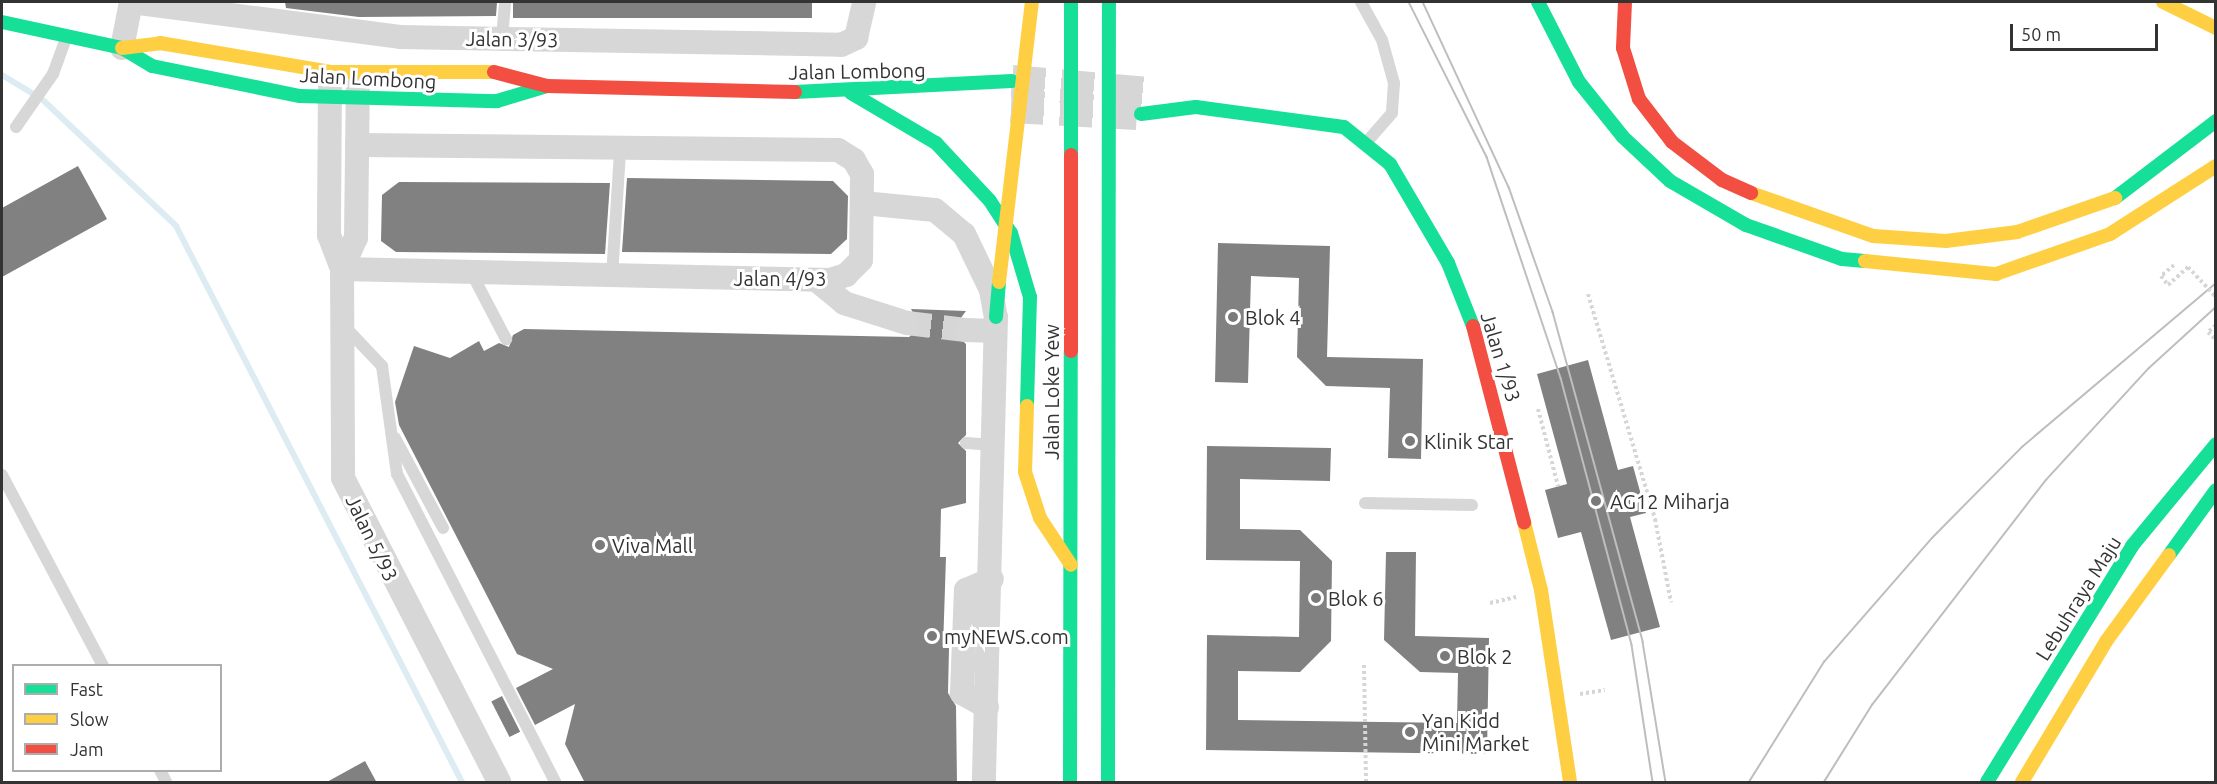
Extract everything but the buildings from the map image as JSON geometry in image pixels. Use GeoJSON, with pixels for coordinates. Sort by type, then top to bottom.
{"type":"FeatureCollection","features":[{"type":"Feature","properties":{"kind":"main road"},"geometry":{"type":"LineString","coordinates":[[996,324],[1032,2]]}},
{"type":"Feature","properties":{"kind":"main road","name":"Jalan Loke Yew"},"geometry":{"type":"LineString","coordinates":[[1070,783],[1071,2]]}},
{"type":"Feature","properties":{"kind":"main road"},"geometry":{"type":"LineString","coordinates":[[1108,783],[1109,2]]}},
{"type":"Feature","properties":{"kind":"main road"},"geometry":{"type":"LineString","coordinates":[[1538,2],[1579,82],[1623,138],[1670,181],[1746,225],[1842,259],[1996,274],[2110,234],[2216,166]]}},
{"type":"Feature","properties":{"kind":"main road"},"geometry":{"type":"LineString","coordinates":[[1625,2],[1623,48],[1639,99],[1672,142],[1722,180],[1794,212],[1874,236],[1946,241],[2017,232],[2113,198],[2216,121]]}},
{"type":"Feature","properties":{"kind":"main road"},"geometry":{"type":"LineString","coordinates":[[2163,2],[2216,28]]}},
{"type":"Feature","properties":{"kind":"main road","name":"Jalan Lombong"},"geometry":{"type":"LineString","coordinates":[[2,22],[122,48],[160,43],[331,72],[501,72],[547,86],[851,93],[952,88],[1012,81]]}},
{"type":"Feature","properties":{"kind":"main road","name":"Jalan Lombong"},"geometry":{"type":"LineString","coordinates":[[122,48],[152,66],[329,99],[497,101],[547,86]]}},
{"type":"Feature","properties":{"kind":"main road","name":"Jalan Lombong"},"geometry":{"type":"LineString","coordinates":[[952,88],[1001,103]]}},
{"type":"Feature","properties":{"kind":"main road"},"geometry":{"type":"LineString","coordinates":[[851,93],[936,143],[990,201],[1011,233],[1030,297],[1025,472],[1040,518],[1071,565]]}},
{"type":"Feature","properties":{"kind":"main road"},"geometry":{"type":"LineString","coordinates":[[1162,96],[1196,107]]}},
{"type":"Feature","properties":{"kind":"main road"},"geometry":{"type":"LineString","coordinates":[[1142,114],[1196,107]]}},
{"type":"Feature","properties":{"kind":"main road","name":"Jalan 1/93"},"geometry":{"type":"LineString","coordinates":[[1196,107],[1307,118],[1344,127],[1368,141],[1390,164],[1448,263],[1481,345],[1541,590],[1570,783]]}},
{"type":"Feature","properties":{"kind":"main road","name":"Lebuhraya Maju"},"geometry":{"type":"LineString","coordinates":[[1987,783],[2132,546],[2216,444]]}},
{"type":"Feature","properties":{"kind":"main road"},"geometry":{"type":"LineString","coordinates":[[2022,783],[2113,630],[2216,490]]}},
{"type":"Feature","properties":{"kind":"street","name":"Jalan 3/93"},"geometry":{"type":"LineString","coordinates":[[131,2],[400,37],[842,45],[856,38],[864,2]]}},
{"type":"Feature","properties":{"kind":"street"},"geometry":{"type":"LineString","coordinates":[[122,48],[131,2]]}},
{"type":"Feature","properties":{"kind":"street","name":"Jalan 5/93"},"geometry":{"type":"LineString","coordinates":[[331,72],[329,235],[342,269],[345,327],[343,478],[499,783]]}},
{"type":"Feature","properties":{"kind":"street","name":"Jalan 5/93"},"geometry":{"type":"LineString","coordinates":[[342,269],[356,238],[358,73]]}},
{"type":"Feature","properties":{"kind":"street","name":"Jalan 4/93"},"geometry":{"type":"LineString","coordinates":[[342,269],[816,280],[846,275],[861,260],[863,203],[861,174],[855,160],[838,150],[620,152],[357,145]]}},
{"type":"Feature","properties":{"kind":"street"},"geometry":{"type":"LineString","coordinates":[[863,203],[935,210],[964,234],[981,262],[996,324],[992,579],[984,783]]}},
{"type":"Feature","properties":{"kind":"street"},"geometry":{"type":"LineString","coordinates":[[816,280],[844,303],[908,323]]}},
{"type":"Feature","properties":{"kind":"street"},"geometry":{"type":"LineString","coordinates":[[966,330],[996,324]]}},
{"type":"Feature","properties":{"kind":"lane"},"geometry":{"type":"LineString","coordinates":[[502,38],[505,2]]}},
{"type":"Feature","properties":{"kind":"lane"},"geometry":{"type":"LineString","coordinates":[[1361,2],[1382,40],[1394,83],[1392,113],[1368,141]]}},
{"type":"Feature","properties":{"kind":"lane"},"geometry":{"type":"LineString","coordinates":[[16,126],[53,74],[66,37]]}},
{"type":"Feature","properties":{"kind":"lane"},"geometry":{"type":"LineString","coordinates":[[612,276],[620,152]]}},
{"type":"Feature","properties":{"kind":"lane"},"geometry":{"type":"LineString","coordinates":[[471,272],[506,339]]}},
{"type":"Feature","properties":{"kind":"lane"},"geometry":{"type":"LineString","coordinates":[[345,327],[382,366],[397,474],[555,783]]}},
{"type":"Feature","properties":{"kind":"lane"},"geometry":{"type":"LineString","coordinates":[[391,429],[443,528]]}},
{"type":"Feature","properties":{"kind":"lane"},"geometry":{"type":"LineString","coordinates":[[966,443],[994,445]]}},
{"type":"Feature","properties":{"kind":"lane"},"geometry":{"type":"LineString","coordinates":[[2,475],[102,664]]}},
{"type":"Feature","properties":{"kind":"lane"},"geometry":{"type":"LineString","coordinates":[[1365,502],[1472,505]]}},
{"type":"Feature","properties":{"kind":"path"},"geometry":{"type":"LineString","coordinates":[[2174,265],[2161,276],[2168,285],[2188,267],[2216,297]]}},
{"type":"Feature","properties":{"kind":"path"},"geometry":{"type":"LineString","coordinates":[[1588,294],[1649,496],[1671,602]]}},
{"type":"Feature","properties":{"kind":"path"},"geometry":{"type":"LineString","coordinates":[[2216,325],[2208,332],[2216,340]]}},
{"type":"Feature","properties":{"kind":"path"},"geometry":{"type":"LineString","coordinates":[[1538,409],[1558,486]]}},
{"type":"Feature","properties":{"kind":"path"},"geometry":{"type":"LineString","coordinates":[[1364,665],[1366,783]]}},
{"type":"Feature","properties":{"kind":"path"},"geometry":{"type":"LineString","coordinates":[[1580,694],[1605,690]]}},
{"type":"Feature","properties":{"kind":"waterway"},"geometry":{"type":"LineString","coordinates":[[2,75],[34,94]]}},
{"type":"Feature","properties":{"kind":"waterway"},"geometry":{"type":"LineString","coordinates":[[44,101],[176,226],[462,782]]}},
{"type":"Feature","properties":{"kind":"tunnel"},"geometry":{"type":"LineString","coordinates":[[1012,81],[1150,93]]}},
{"type":"Feature","properties":{"kind":"tunnel"},"geometry":{"type":"LineString","coordinates":[[1011,106],[1137,113]]}},
{"type":"Feature","properties":{"kind":"tunnel"},"geometry":{"type":"LineString","coordinates":[[907,323],[966,330]]}},
{"type":"Feature","properties":{"kind":"tram line"},"geometry":{"type":"LineString","coordinates":[[1409,2],[1487,157],[1561,378],[1632,645],[1653,782]]}},
{"type":"Feature","properties":{"kind":"tram line"},"geometry":{"type":"LineString","coordinates":[[1423,2],[1509,187],[1553,312],[1643,642],[1666,782]]}},
{"type":"Feature","properties":{"kind":"tram line"},"geometry":{"type":"LineString","coordinates":[[1749,782],[1824,662],[1932,538],[2022,447],[2216,283]]}},
{"type":"Feature","properties":{"kind":"tram line"},"geometry":{"type":"LineString","coordinates":[[1824,782],[1872,705],[2046,480],[2149,368],[2216,307]]}},
{"type":"Feature","properties":{"kind":"traffic: fast"},"geometry":{"type":"LineString","coordinates":[[1071,2],[1071,155]]}},
{"type":"Feature","properties":{"kind":"traffic: fast"},"geometry":{"type":"LineString","coordinates":[[1108,782],[1109,2]]}},
{"type":"Feature","properties":{"kind":"traffic: fast"},"geometry":{"type":"LineString","coordinates":[[1538,2],[1579,82],[1623,137],[1670,181],[1746,225],[1842,259],[1865,261]]}},
{"type":"Feature","properties":{"kind":"traffic: fast"},"geometry":{"type":"LineString","coordinates":[[2,22],[122,48],[152,66],[300,96],[497,101],[547,86]]}},
{"type":"Feature","properties":{"kind":"traffic: fast"},"geometry":{"type":"LineString","coordinates":[[795,92],[1012,81]]}},
{"type":"Feature","properties":{"kind":"traffic: fast"},"geometry":{"type":"LineString","coordinates":[[851,93],[936,143],[990,201],[1011,233],[1030,297],[1027,406]]}},
{"type":"Feature","properties":{"kind":"traffic: fast"},"geometry":{"type":"LineString","coordinates":[[1141,114],[1196,107],[1344,127],[1390,164],[1448,263],[1473,326]]}},
{"type":"Feature","properties":{"kind":"traffic: fast"},"geometry":{"type":"LineString","coordinates":[[2115,198],[2216,121]]}},
{"type":"Feature","properties":{"kind":"traffic: fast"},"geometry":{"type":"LineString","coordinates":[[996,317],[999,282]]}},
{"type":"Feature","properties":{"kind":"traffic: fast"},"geometry":{"type":"LineString","coordinates":[[1070,782],[1071,351]]}},
{"type":"Feature","properties":{"kind":"traffic: fast"},"geometry":{"type":"LineString","coordinates":[[1987,782],[2132,546],[2216,444]]}},
{"type":"Feature","properties":{"kind":"traffic: fast"},"geometry":{"type":"LineString","coordinates":[[2169,555],[2216,490]]}},
{"type":"Feature","properties":{"kind":"traffic: slow"},"geometry":{"type":"LineString","coordinates":[[999,282],[1032,2]]}},
{"type":"Feature","properties":{"kind":"traffic: slow"},"geometry":{"type":"LineString","coordinates":[[2163,2],[2216,28]]}},
{"type":"Feature","properties":{"kind":"traffic: slow"},"geometry":{"type":"LineString","coordinates":[[122,48],[160,43],[331,72],[494,72]]}},
{"type":"Feature","properties":{"kind":"traffic: slow"},"geometry":{"type":"LineString","coordinates":[[1865,261],[1996,274],[2110,234],[2216,166]]}},
{"type":"Feature","properties":{"kind":"traffic: slow"},"geometry":{"type":"LineString","coordinates":[[1751,193],[1873,236],[1946,241],[2017,232],[2115,198]]}},
{"type":"Feature","properties":{"kind":"traffic: slow"},"geometry":{"type":"LineString","coordinates":[[1027,406],[1025,472],[1040,518],[1071,565]]}},
{"type":"Feature","properties":{"kind":"traffic: slow"},"geometry":{"type":"LineString","coordinates":[[1524,522],[1541,590],[1570,782]]}},
{"type":"Feature","properties":{"kind":"traffic: slow"},"geometry":{"type":"LineString","coordinates":[[2022,782],[2107,640],[2169,555]]}},
{"type":"Feature","properties":{"kind":"traffic: jam"},"geometry":{"type":"LineString","coordinates":[[1625,2],[1623,48],[1639,99],[1672,142],[1722,180],[1751,193]]}},
{"type":"Feature","properties":{"kind":"traffic: jam"},"geometry":{"type":"LineString","coordinates":[[494,72],[547,86],[795,92]]}},
{"type":"Feature","properties":{"kind":"traffic: jam"},"geometry":{"type":"LineString","coordinates":[[1071,155],[1071,351]]}},
{"type":"Feature","properties":{"kind":"traffic: jam"},"geometry":{"type":"LineString","coordinates":[[1473,326],[1524,522]]}},
{"type":"Feature","properties":{"kind":"place","name":"Blok 4"},"geometry":{"type":"Point","coordinates":[1233,317]}},
{"type":"Feature","properties":{"kind":"place","name":"Klinik Star"},"geometry":{"type":"Point","coordinates":[1410,441]}},
{"type":"Feature","properties":{"kind":"place","name":"AG12 Miharja"},"geometry":{"type":"Point","coordinates":[1596,501]}},
{"type":"Feature","properties":{"kind":"place","name":"Viva Mall"},"geometry":{"type":"Point","coordinates":[600,545]}},
{"type":"Feature","properties":{"kind":"place","name":"Blok 6"},"geometry":{"type":"Point","coordinates":[1316,598]}},
{"type":"Feature","properties":{"kind":"place","name":"myNEWS.com"},"geometry":{"type":"Point","coordinates":[932,636]}},
{"type":"Feature","properties":{"kind":"place","name":"Blok 2"},"geometry":{"type":"Point","coordinates":[1445,656]}},
{"type":"Feature","properties":{"kind":"place","name":"Yan Kidd Mini Market"},"geometry":{"type":"Point","coordinates":[1410,732]}}]}
